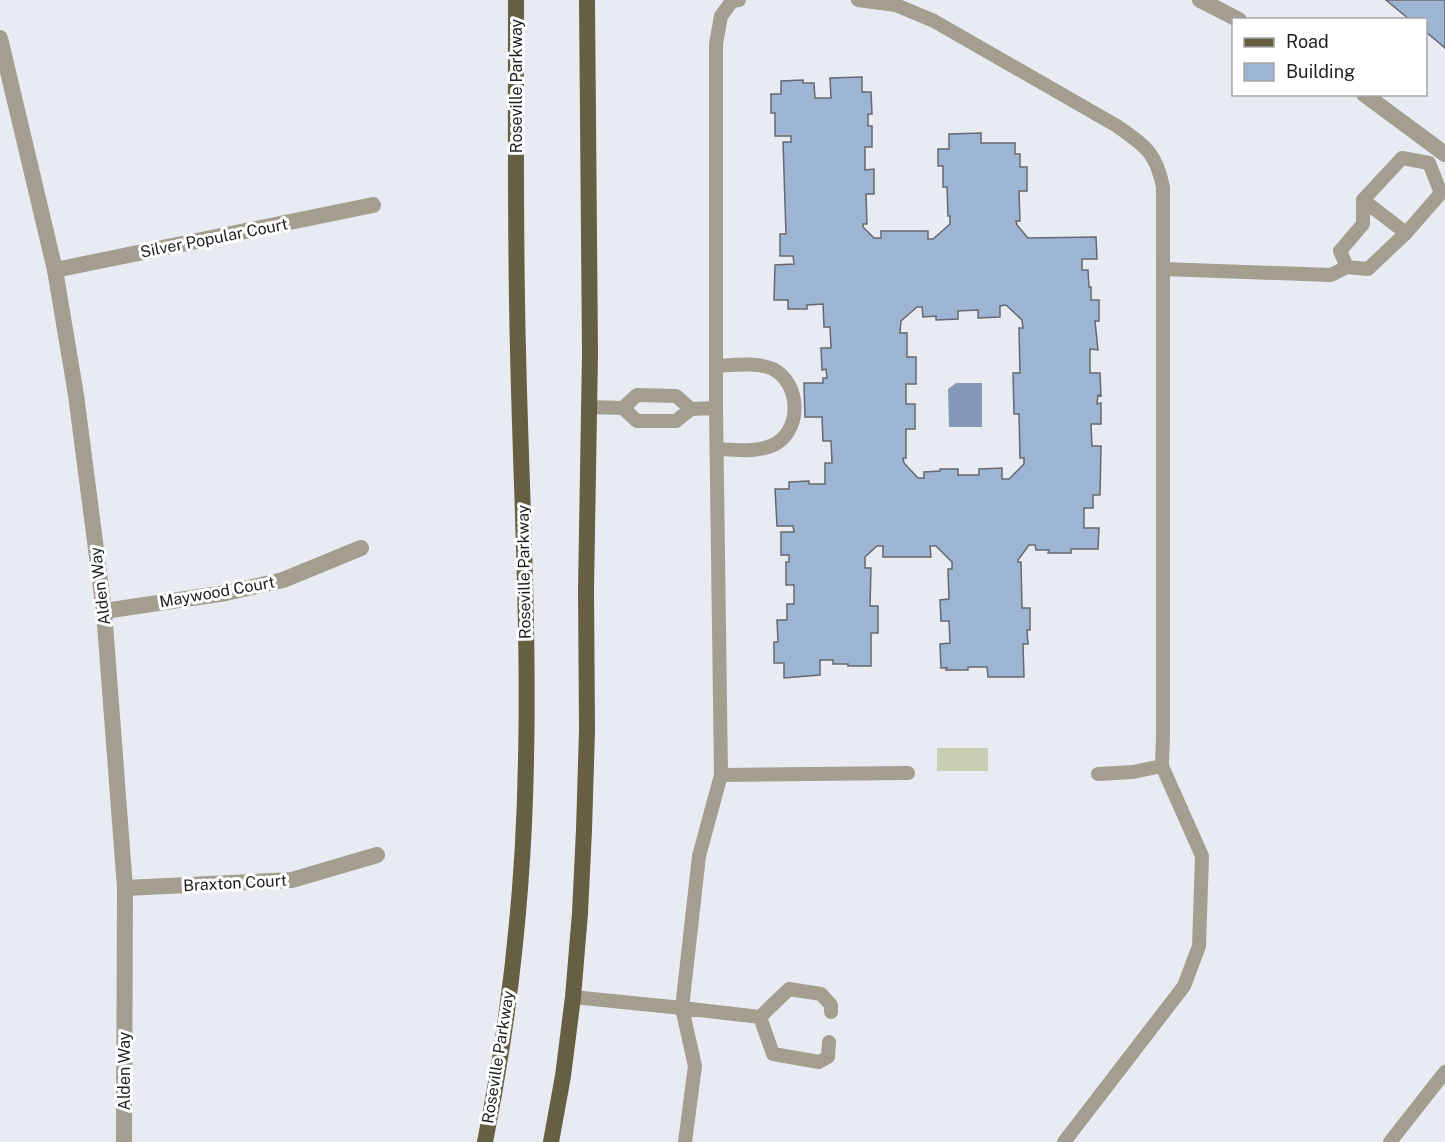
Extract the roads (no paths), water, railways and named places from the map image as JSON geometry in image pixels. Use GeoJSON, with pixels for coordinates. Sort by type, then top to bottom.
{"type":"FeatureCollection","features":[{"type":"Feature","properties":{"kind":"main road","name":"Roseville Parkway"},"geometry":{"type":"LineString","coordinates":[[484,1142],[504,1031],[516,926],[526,761],[526,589],[516,196],[516,0]]}},
{"type":"Feature","properties":{"kind":"main road"},"geometry":{"type":"LineString","coordinates":[[551,1142],[563,1076],[573,997],[580,913],[587,730],[586,589],[590,354],[589,5]]}},
{"type":"Feature","properties":{"kind":"street"},"geometry":{"type":"LineString","coordinates":[[1200,0],[1235,18]]}},
{"type":"Feature","properties":{"kind":"street","name":"Alden Way"},"geometry":{"type":"LineString","coordinates":[[0,38],[55,270],[76,395],[104,611],[125,888],[124,1142]]}},
{"type":"Feature","properties":{"kind":"street"},"geometry":{"type":"LineString","coordinates":[[1367,96],[1442,152]]}},
{"type":"Feature","properties":{"kind":"street","name":"Silver Popular Court"},"geometry":{"type":"LineString","coordinates":[[55,270],[373,205]]}},
{"type":"Feature","properties":{"kind":"street","name":"Maywood Court"},"geometry":{"type":"LineString","coordinates":[[104,611],[226,593],[283,580],[361,548]]}},
{"type":"Feature","properties":{"kind":"street","name":"Braxton Court"},"geometry":{"type":"LineString","coordinates":[[125,888],[292,880],[377,855]]}},
{"type":"Feature","properties":{"kind":"lane"},"geometry":{"type":"LineString","coordinates":[[686,1142],[695,1066],[682,1008],[699,856],[721,775],[716,408],[717,44],[721,16],[732,1],[739,0]]}},
{"type":"Feature","properties":{"kind":"lane"},"geometry":{"type":"LineString","coordinates":[[858,0],[896,5],[934,21],[1117,126],[1143,145],[1159,166],[1163,187],[1162,766],[1202,856],[1199,946],[1184,986],[1064,1142]]}},
{"type":"Feature","properties":{"kind":"lane"},"geometry":{"type":"LineString","coordinates":[[1347,267],[1340,251],[1363,224],[1363,200],[1402,158],[1428,163],[1442,152]]}},
{"type":"Feature","properties":{"kind":"lane"},"geometry":{"type":"LineString","coordinates":[[1163,268],[1331,275],[1347,267],[1368,269],[1406,233],[1441,193],[1428,163]]}},
{"type":"Feature","properties":{"kind":"lane"},"geometry":{"type":"LineString","coordinates":[[1363,200],[1406,233]]}},
{"type":"Feature","properties":{"kind":"lane"},"geometry":{"type":"LineString","coordinates":[[717,366],[747,365],[772,369],[789,383],[795,403],[794,422],[788,434],[776,444],[755,449],[717,449]]}},
{"type":"Feature","properties":{"kind":"lane"},"geometry":{"type":"LineString","coordinates":[[623,408],[637,395],[676,396],[691,409]]}},
{"type":"Feature","properties":{"kind":"lane"},"geometry":{"type":"LineString","coordinates":[[588,407],[623,408],[637,421],[676,421],[691,409],[716,408]]}},
{"type":"Feature","properties":{"kind":"lane"},"geometry":{"type":"LineString","coordinates":[[1098,774],[1133,772],[1162,766]]}},
{"type":"Feature","properties":{"kind":"lane"},"geometry":{"type":"LineString","coordinates":[[721,775],[908,773]]}},
{"type":"Feature","properties":{"kind":"lane"},"geometry":{"type":"LineString","coordinates":[[760,1017],[789,989],[820,994],[831,1005],[831,1011]]}},
{"type":"Feature","properties":{"kind":"lane"},"geometry":{"type":"LineString","coordinates":[[573,997],[760,1017]]}},
{"type":"Feature","properties":{"kind":"lane"},"geometry":{"type":"LineString","coordinates":[[760,1017],[773,1054],[819,1062],[828,1057],[829,1042]]}},
{"type":"Feature","properties":{"kind":"lane"},"geometry":{"type":"LineString","coordinates":[[1390,1142],[1445,1072]]}},
{"type":"Feature","properties":{"kind":"water"},"geometry":{"type":"Polygon","coordinates":[[[956,383],[982,383],[982,427],[949,427],[948,389],[956,383]]]}}]}
